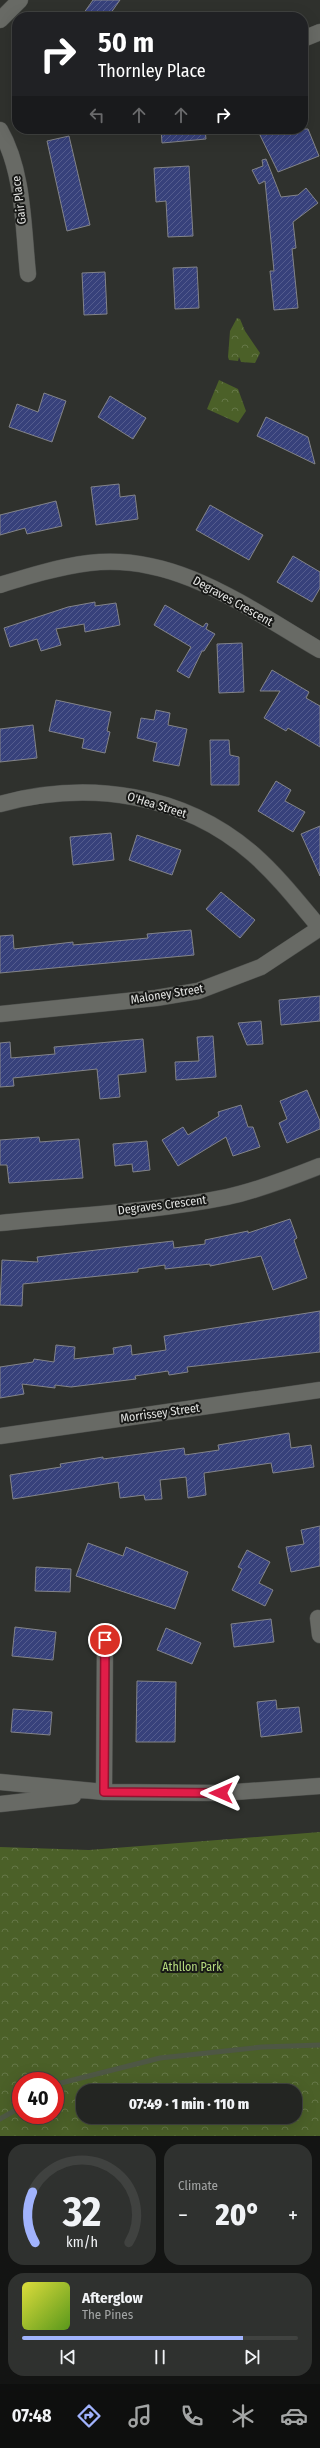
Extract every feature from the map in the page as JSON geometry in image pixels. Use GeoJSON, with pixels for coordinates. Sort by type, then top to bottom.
{"type":"FeatureCollection","features":[{"type":"Feature","properties":{"kind":"street"},"geometry":{"type":"LineString","coordinates":[[0,20],[20,0]]}},
{"type":"Feature","properties":{"kind":"street"},"geometry":{"type":"LineString","coordinates":[[308,37],[320,32]]}},
{"type":"Feature","properties":{"kind":"street","name":"Gair Place"},"geometry":{"type":"LineString","coordinates":[[0,130],[7,142],[16,172],[28,274]]}},
{"type":"Feature","properties":{"kind":"street","name":"Degraves Crescent"},"geometry":{"type":"LineString","coordinates":[[0,585],[49,571],[89,563],[130,563],[169,570],[206,583],[320,650]]}},
{"type":"Feature","properties":{"kind":"street","name":"O'Hea Street"},"geometry":{"type":"LineString","coordinates":[[0,804],[29,796],[73,791],[124,795],[180,810],[218,829],[253,854],[284,885],[320,928]]}},
{"type":"Feature","properties":{"kind":"street","name":"Maloney Street"},"geometry":{"type":"LineString","coordinates":[[0,1014],[156,998],[198,991],[261,967],[320,928]]}},
{"type":"Feature","properties":{"kind":"street","name":"Degraves Crescent"},"geometry":{"type":"LineString","coordinates":[[0,1224],[175,1205],[228,1196],[281,1182],[320,1166]]}},
{"type":"Feature","properties":{"kind":"street","name":"Morrissey Street"},"geometry":{"type":"LineString","coordinates":[[0,1436],[320,1390]]}},
{"type":"Feature","properties":{"kind":"street"},"geometry":{"type":"LineString","coordinates":[[318,1618],[320,1635]]}},
{"type":"Feature","properties":{"kind":"street"},"geometry":{"type":"LineString","coordinates":[[104,1792],[105,1640]]}},
{"type":"Feature","properties":{"kind":"street"},"geometry":{"type":"LineString","coordinates":[[0,1782],[104,1792],[221,1793],[320,1786]]}},
{"type":"Feature","properties":{"kind":"street"},"geometry":{"type":"LineString","coordinates":[[0,1804],[104,1792]]}},
{"type":"Feature","properties":{"kind":"green space"},"geometry":{"type":"Polygon","coordinates":[[[237,318],[240,319],[245,331],[260,353],[255,363],[241,362],[239,357],[238,361],[229,360],[230,331],[237,318]]]}},
{"type":"Feature","properties":{"kind":"green space"},"geometry":{"type":"Polygon","coordinates":[[[219,380],[238,389],[246,411],[238,423],[207,409],[219,380]]]}},
{"type":"Feature","properties":{"kind":"green space","name":"Athllon Park"},"geometry":{"type":"Polygon","coordinates":[[[320,1832],[320,2136],[0,2136],[0,1847],[89,1850],[320,1832]]]}},
{"type":"Feature","properties":{"kind":"building"},"geometry":{"type":"Polygon","coordinates":[[[93,0],[120,0],[112,12],[85,12],[93,0]]]}},
{"type":"Feature","properties":{"kind":"building"},"geometry":{"type":"Polygon","coordinates":[[[308,129],[319,156],[278,172],[259,134],[308,134],[308,129]]]}},
{"type":"Feature","properties":{"kind":"building"},"geometry":{"type":"Polygon","coordinates":[[[161,134],[206,134],[206,139],[162,143],[161,134]]]}},
{"type":"Feature","properties":{"kind":"building"},"geometry":{"type":"Polygon","coordinates":[[[69,136],[90,225],[67,231],[47,141],[69,136]]]}},
{"type":"Feature","properties":{"kind":"building"},"geometry":{"type":"Polygon","coordinates":[[[266,159],[281,197],[298,195],[306,188],[318,203],[293,222],[296,248],[292,249],[298,308],[274,310],[270,271],[274,271],[265,181],[259,184],[252,170],[263,166],[262,160],[266,159]]]}},
{"type":"Feature","properties":{"kind":"building"},"geometry":{"type":"Polygon","coordinates":[[[189,166],[193,236],[168,237],[166,201],[156,202],[154,168],[189,166]]]}},
{"type":"Feature","properties":{"kind":"building"},"geometry":{"type":"Polygon","coordinates":[[[197,267],[199,308],[175,309],[173,268],[197,267]]]}},
{"type":"Feature","properties":{"kind":"building"},"geometry":{"type":"Polygon","coordinates":[[[105,272],[107,314],[84,315],[82,273],[105,272]]]}},
{"type":"Feature","properties":{"kind":"building"},"geometry":{"type":"Polygon","coordinates":[[[44,393],[66,401],[52,442],[9,427],[17,404],[38,412],[44,393]]]}},
{"type":"Feature","properties":{"kind":"building"},"geometry":{"type":"Polygon","coordinates":[[[110,396],[146,418],[133,439],[98,417],[110,396]]]}},
{"type":"Feature","properties":{"kind":"building"},"geometry":{"type":"Polygon","coordinates":[[[266,417],[308,437],[315,464],[257,436],[266,417]]]}},
{"type":"Feature","properties":{"kind":"building"},"geometry":{"type":"Polygon","coordinates":[[[119,484],[120,497],[135,495],[138,519],[96,525],[91,487],[119,484]]]}},
{"type":"Feature","properties":{"kind":"building"},"geometry":{"type":"Polygon","coordinates":[[[56,501],[62,526],[27,534],[25,528],[0,535],[0,515],[56,501]]]}},
{"type":"Feature","properties":{"kind":"building"},"geometry":{"type":"Polygon","coordinates":[[[210,505],[263,535],[249,560],[196,530],[210,505]]]}},
{"type":"Feature","properties":{"kind":"building"},"geometry":{"type":"Polygon","coordinates":[[[293,556],[320,572],[320,588],[312,602],[277,582],[293,556]]]}},
{"type":"Feature","properties":{"kind":"building"},"geometry":{"type":"Polygon","coordinates":[[[95,602],[95,606],[116,603],[120,625],[85,632],[84,624],[56,629],[61,645],[41,651],[37,639],[10,647],[4,628],[68,607],[95,602]]]}},
{"type":"Feature","properties":{"kind":"building"},"geometry":{"type":"Polygon","coordinates":[[[165,605],[203,627],[206,623],[208,624],[206,629],[215,634],[204,651],[202,651],[189,678],[177,671],[191,647],[154,625],[165,605]]]}},
{"type":"Feature","properties":{"kind":"building"},"geometry":{"type":"Polygon","coordinates":[[[242,643],[244,692],[219,693],[217,644],[242,643]]]}},
{"type":"Feature","properties":{"kind":"building"},"geometry":{"type":"Polygon","coordinates":[[[272,670],[309,692],[306,698],[320,706],[320,747],[288,728],[286,731],[264,718],[280,691],[260,691],[272,670]]]}},
{"type":"Feature","properties":{"kind":"building"},"geometry":{"type":"Polygon","coordinates":[[[56,700],[111,712],[107,731],[110,732],[105,753],[82,748],[84,739],[49,731],[56,700]]]}},
{"type":"Feature","properties":{"kind":"building"},"geometry":{"type":"Polygon","coordinates":[[[156,710],[170,713],[168,725],[187,729],[179,766],[153,761],[157,743],[137,738],[141,718],[154,720],[156,710]]]}},
{"type":"Feature","properties":{"kind":"building"},"geometry":{"type":"Polygon","coordinates":[[[33,725],[37,758],[0,762],[0,729],[33,725]]]}},
{"type":"Feature","properties":{"kind":"building"},"geometry":{"type":"Polygon","coordinates":[[[210,740],[229,740],[230,755],[239,757],[239,785],[211,785],[210,740]]]}},
{"type":"Feature","properties":{"kind":"building"},"geometry":{"type":"Polygon","coordinates":[[[276,781],[291,790],[285,801],[305,812],[293,832],[258,811],[276,781]]]}},
{"type":"Feature","properties":{"kind":"building"},"geometry":{"type":"Polygon","coordinates":[[[320,826],[320,876],[301,834],[320,826]]]}},
{"type":"Feature","properties":{"kind":"building"},"geometry":{"type":"Polygon","coordinates":[[[111,833],[114,860],[73,865],[70,837],[111,833]]]}},
{"type":"Feature","properties":{"kind":"building"},"geometry":{"type":"Polygon","coordinates":[[[137,835],[181,850],[172,875],[129,860],[137,835]]]}},
{"type":"Feature","properties":{"kind":"building"},"geometry":{"type":"Polygon","coordinates":[[[221,892],[255,920],[240,938],[206,909],[221,892]]]}},
{"type":"Feature","properties":{"kind":"building"},"geometry":{"type":"Polygon","coordinates":[[[191,930],[194,955],[0,973],[0,936],[13,935],[14,949],[73,942],[73,945],[148,938],[147,934],[191,930]]]}},
{"type":"Feature","properties":{"kind":"building"},"geometry":{"type":"Polygon","coordinates":[[[320,996],[320,1021],[281,1025],[279,1000],[320,996]]]}},
{"type":"Feature","properties":{"kind":"building"},"geometry":{"type":"Polygon","coordinates":[[[261,1021],[263,1044],[247,1045],[238,1023],[261,1021]]]}},
{"type":"Feature","properties":{"kind":"building"},"geometry":{"type":"Polygon","coordinates":[[[213,1036],[216,1077],[176,1080],[175,1062],[199,1061],[197,1037],[213,1036]]]}},
{"type":"Feature","properties":{"kind":"building"},"geometry":{"type":"Polygon","coordinates":[[[143,1039],[146,1072],[118,1075],[120,1097],[100,1099],[97,1069],[13,1078],[14,1086],[0,1087],[0,1043],[10,1042],[11,1058],[55,1054],[54,1047],[143,1039]]]}},
{"type":"Feature","properties":{"kind":"building"},"geometry":{"type":"Polygon","coordinates":[[[307,1090],[320,1121],[320,1129],[287,1143],[279,1123],[287,1119],[280,1101],[307,1090]]]}},
{"type":"Feature","properties":{"kind":"building"},"geometry":{"type":"Polygon","coordinates":[[[241,1105],[248,1127],[253,1127],[260,1147],[233,1156],[226,1137],[178,1166],[162,1140],[183,1127],[188,1135],[219,1116],[218,1112],[241,1105]]]}},
{"type":"Feature","properties":{"kind":"building"},"geometry":{"type":"Polygon","coordinates":[[[39,1137],[40,1142],[79,1139],[83,1178],[9,1183],[7,1165],[0,1165],[0,1140],[39,1137]]]}},
{"type":"Feature","properties":{"kind":"building"},"geometry":{"type":"Polygon","coordinates":[[[147,1141],[150,1170],[133,1172],[132,1164],[115,1166],[113,1144],[147,1141]]]}},
{"type":"Feature","properties":{"kind":"building"},"geometry":{"type":"Polygon","coordinates":[[[290,1219],[297,1238],[294,1240],[307,1278],[273,1290],[261,1256],[210,1266],[210,1264],[165,1269],[165,1265],[138,1269],[138,1272],[23,1284],[22,1306],[0,1305],[2,1260],[38,1262],[37,1257],[173,1241],[174,1248],[205,1244],[205,1240],[248,1231],[248,1233],[290,1219]]]}},
{"type":"Feature","properties":{"kind":"building"},"geometry":{"type":"Polygon","coordinates":[[[320,1311],[320,1352],[187,1367],[188,1372],[169,1375],[168,1371],[135,1376],[136,1379],[71,1387],[55,1385],[55,1388],[22,1384],[24,1394],[0,1398],[0,1367],[33,1362],[34,1359],[54,1362],[56,1345],[75,1347],[74,1359],[114,1354],[113,1348],[131,1345],[132,1355],[166,1350],[164,1336],[320,1311]]]}},
{"type":"Feature","properties":{"kind":"building"},"geometry":{"type":"Polygon","coordinates":[[[289,1433],[291,1448],[311,1445],[314,1467],[273,1473],[271,1463],[204,1473],[206,1495],[188,1498],[186,1477],[160,1480],[162,1499],[145,1500],[144,1495],[120,1498],[118,1482],[13,1499],[10,1475],[61,1467],[60,1464],[103,1457],[103,1459],[184,1448],[185,1455],[219,1450],[218,1445],[289,1433]]]}},
{"type":"Feature","properties":{"kind":"building"},"geometry":{"type":"Polygon","coordinates":[[[320,1526],[320,1566],[291,1572],[286,1547],[304,1544],[301,1530],[320,1526]]]}},
{"type":"Feature","properties":{"kind":"building"},"geometry":{"type":"Polygon","coordinates":[[[88,1543],[123,1556],[126,1547],[188,1572],[175,1609],[76,1576],[88,1543]]]}},
{"type":"Feature","properties":{"kind":"building"},"geometry":{"type":"Polygon","coordinates":[[[247,1550],[270,1562],[259,1583],[273,1590],[265,1606],[232,1590],[242,1569],[238,1567],[247,1550]]]}},
{"type":"Feature","properties":{"kind":"building"},"geometry":{"type":"Polygon","coordinates":[[[36,1567],[71,1569],[70,1592],[35,1591],[36,1567]]]}},
{"type":"Feature","properties":{"kind":"building"},"geometry":{"type":"Polygon","coordinates":[[[271,1619],[274,1642],[234,1647],[231,1624],[271,1619]]]}},
{"type":"Feature","properties":{"kind":"building"},"geometry":{"type":"Polygon","coordinates":[[[15,1627],[56,1632],[53,1660],[12,1656],[15,1627]]]}},
{"type":"Feature","properties":{"kind":"building"},"geometry":{"type":"Polygon","coordinates":[[[166,1628],[201,1643],[192,1664],[157,1650],[166,1628]]]}},
{"type":"Feature","properties":{"kind":"building"},"geometry":{"type":"Polygon","coordinates":[[[137,1681],[176,1682],[175,1742],[136,1742],[137,1681]]]}},
{"type":"Feature","properties":{"kind":"building"},"geometry":{"type":"Polygon","coordinates":[[[276,1700],[277,1709],[299,1707],[302,1732],[261,1737],[257,1702],[276,1700]]]}},
{"type":"Feature","properties":{"kind":"building"},"geometry":{"type":"Polygon","coordinates":[[[13,1709],[52,1712],[50,1735],[11,1732],[13,1709]]]}},
{"type":"Feature","properties":{"kind":"waterway"},"geometry":{"type":"LineString","coordinates":[[64,2082],[160,2058],[262,2047],[320,2045]]}},
{"type":"Feature","properties":{"kind":"waterway"},"geometry":{"type":"LineString","coordinates":[[0,2119],[12,2112]]}},
{"type":"Feature","properties":{"kind":"route"},"geometry":{"type":"LineString","coordinates":[[105,1640],[104,1792],[221,1793]]}}]}
